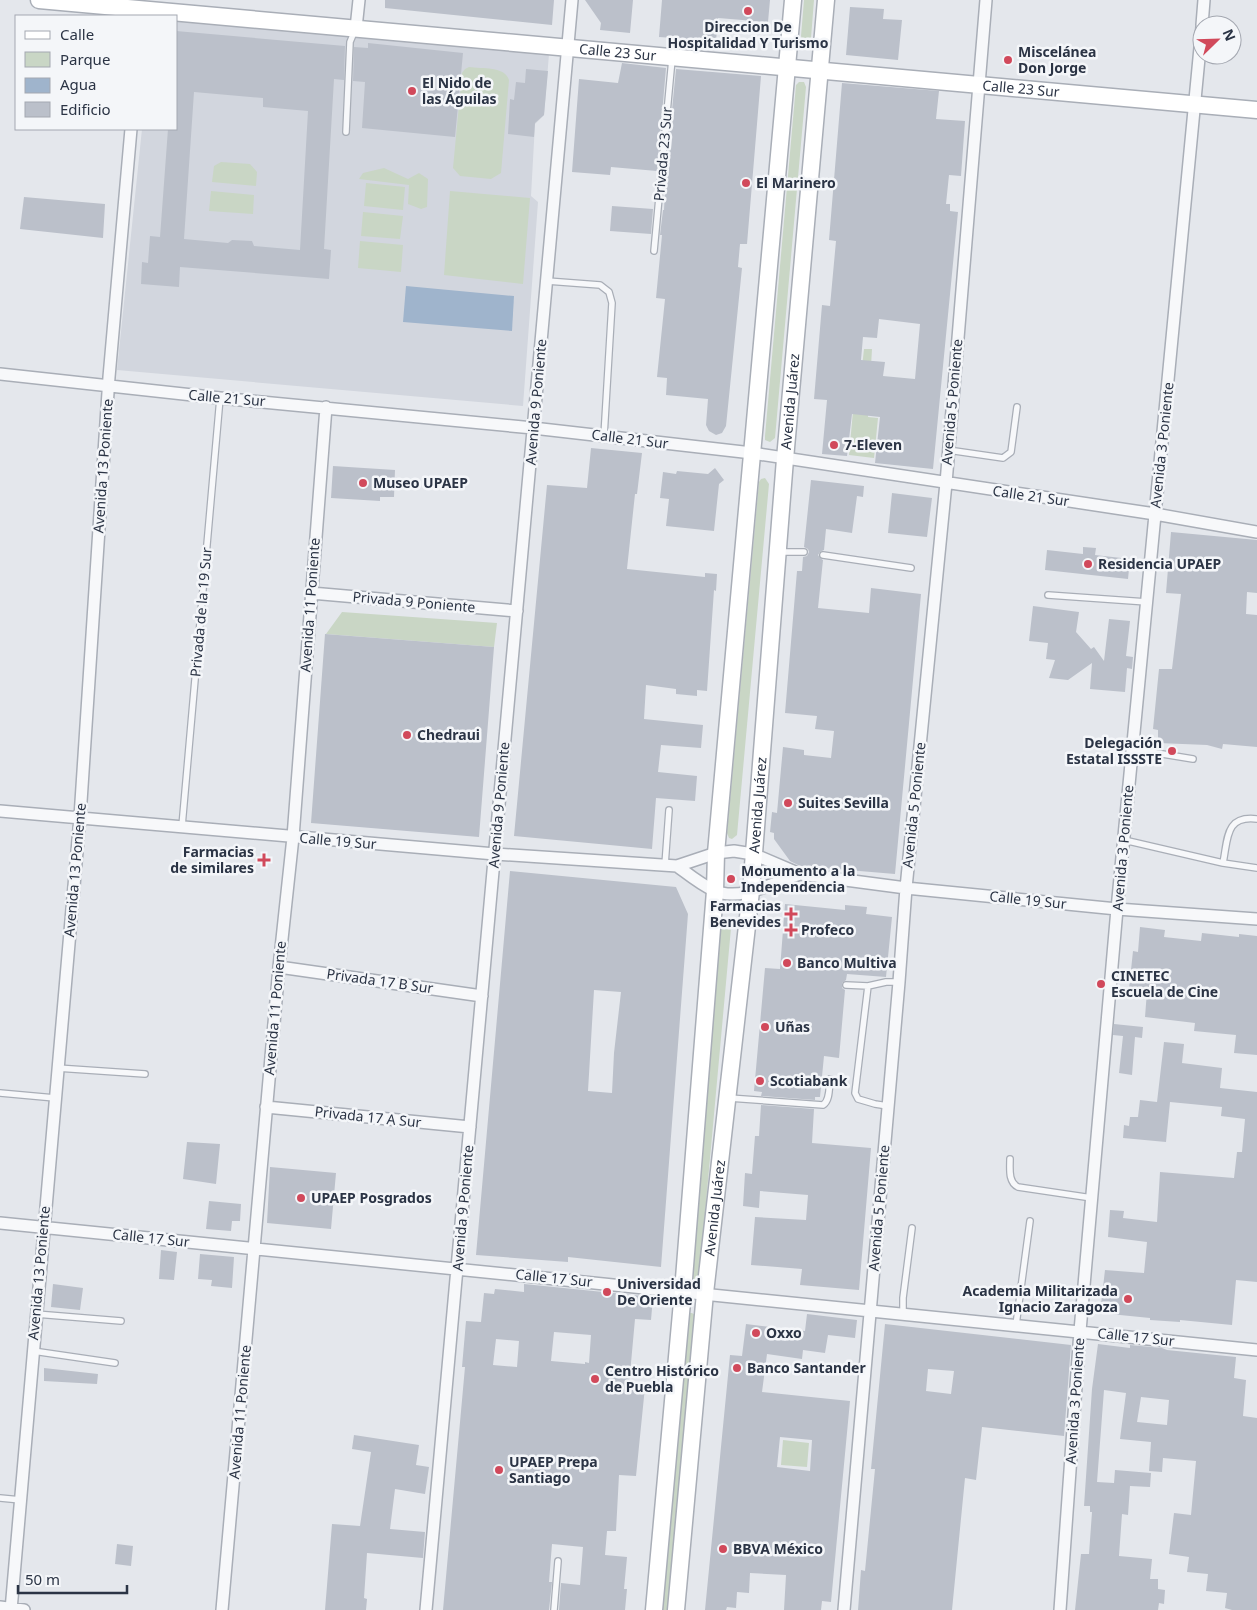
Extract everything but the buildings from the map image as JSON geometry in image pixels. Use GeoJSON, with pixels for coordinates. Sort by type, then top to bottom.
{"type":"FeatureCollection","features":[{"type":"Feature","properties":{"kind":"main road","name":"Calle 23 Sur"},"geometry":{"type":"LineString","coordinates":[[39,0],[1257,110]]}},
{"type":"Feature","properties":{"kind":"main road","name":"Avenida Juárez"},"geometry":{"type":"LineString","coordinates":[[654,1610],[683,1291],[716,853],[793,0]]}},
{"type":"Feature","properties":{"kind":"main road","name":"Avenida Juárez"},"geometry":{"type":"LineString","coordinates":[[676,1610],[705,1293],[751,891],[777,552],[826,0]]}},
{"type":"Feature","properties":{"kind":"street"},"geometry":{"type":"LineString","coordinates":[[356,28],[359,0]]}},
{"type":"Feature","properties":{"kind":"street","name":"Avenida 9 Poniente"},"geometry":{"type":"LineString","coordinates":[[426,1610],[572,0]]}},
{"type":"Feature","properties":{"kind":"street","name":"Avenida 5 Poniente"},"geometry":{"type":"LineString","coordinates":[[844,1610],[906,888],[946,483],[986,0]]}},
{"type":"Feature","properties":{"kind":"street","name":"Avenida 3 Poniente"},"geometry":{"type":"LineString","coordinates":[[1203,15],[1204,0]]}},
{"type":"Feature","properties":{"kind":"street","name":"Avenida 3 Poniente"},"geometry":{"type":"LineString","coordinates":[[1060,1610],[1080,1331],[1117,909],[1198,65]]}},
{"type":"Feature","properties":{"kind":"street","name":"Avenida 13 Poniente"},"geometry":{"type":"LineString","coordinates":[[7,1609],[20,1500],[80,817],[109,386],[131,130]]}},
{"type":"Feature","properties":{"kind":"street","name":"Calle 21 Sur"},"geometry":{"type":"LineString","coordinates":[[0,374],[220,398],[533,428],[752,453],[1155,514],[1257,532]]}},
{"type":"Feature","properties":{"kind":"street","name":"Avenida 11 Poniente"},"geometry":{"type":"LineString","coordinates":[[222,1610],[266,1107],[292,837],[326,407]]}},
{"type":"Feature","properties":{"kind":"street","name":"Privada 9 Poniente"},"geometry":{"type":"LineString","coordinates":[[311,593],[517,612]]}},
{"type":"Feature","properties":{"kind":"street","name":"Calle 19 Sur"},"geometry":{"type":"LineString","coordinates":[[0,811],[495,854],[677,866],[716,853],[734,851],[753,854],[800,874],[906,888],[1117,909],[1257,919]]}},
{"type":"Feature","properties":{"kind":"street","name":"Calle 19 Sur"},"geometry":{"type":"LineString","coordinates":[[677,866],[714,891],[730,894],[751,891],[800,874]]}},
{"type":"Feature","properties":{"kind":"street","name":"Privada 17 B Sur"},"geometry":{"type":"LineString","coordinates":[[279,967],[482,996]]}},
{"type":"Feature","properties":{"kind":"street","name":"Privada 17 A Sur"},"geometry":{"type":"LineString","coordinates":[[266,1107],[470,1127]]}},
{"type":"Feature","properties":{"kind":"street","name":"Calle 17 Sur"},"geometry":{"type":"LineString","coordinates":[[0,1223],[1257,1350]]}},
{"type":"Feature","properties":{"kind":"street"},"geometry":{"type":"LineString","coordinates":[[7,1609],[24,1610]]}},
{"type":"Feature","properties":{"kind":"lane"},"geometry":{"type":"LineString","coordinates":[[346,132],[350,42],[356,28]]}},
{"type":"Feature","properties":{"kind":"lane","name":"Privada 23 Sur"},"geometry":{"type":"LineString","coordinates":[[654,251],[672,57]]}},
{"type":"Feature","properties":{"kind":"lane"},"geometry":{"type":"LineString","coordinates":[[547,281],[600,286],[609,292],[612,303],[604,436]]}},
{"type":"Feature","properties":{"kind":"lane","name":"Privada de la 19 Sur"},"geometry":{"type":"LineString","coordinates":[[182,826],[220,398]]}},
{"type":"Feature","properties":{"kind":"lane"},"geometry":{"type":"LineString","coordinates":[[948,450],[1003,458],[1007,456],[1011,452],[1017,407]]}},
{"type":"Feature","properties":{"kind":"lane"},"geometry":{"type":"LineString","coordinates":[[777,552],[804,552]]}},
{"type":"Feature","properties":{"kind":"lane"},"geometry":{"type":"LineString","coordinates":[[823,555],[911,568]]}},
{"type":"Feature","properties":{"kind":"lane"},"geometry":{"type":"LineString","coordinates":[[1048,595],[1147,602]]}},
{"type":"Feature","properties":{"kind":"lane"},"geometry":{"type":"LineString","coordinates":[[1132,748],[1193,760]]}},
{"type":"Feature","properties":{"kind":"lane"},"geometry":{"type":"LineString","coordinates":[[664,865],[670,810]]}},
{"type":"Feature","properties":{"kind":"lane"},"geometry":{"type":"LineString","coordinates":[[1223,863],[1231,827],[1237,820],[1246,817],[1257,819]]}},
{"type":"Feature","properties":{"kind":"lane"},"geometry":{"type":"LineString","coordinates":[[1124,840],[1223,863],[1257,868]]}},
{"type":"Feature","properties":{"kind":"lane"},"geometry":{"type":"LineString","coordinates":[[846,985],[868,986],[886,982],[899,982]]}},
{"type":"Feature","properties":{"kind":"lane"},"geometry":{"type":"LineString","coordinates":[[868,986],[855,1093],[858,1099],[888,1106]]}},
{"type":"Feature","properties":{"kind":"lane"},"geometry":{"type":"LineString","coordinates":[[57,1068],[145,1074]]}},
{"type":"Feature","properties":{"kind":"lane"},"geometry":{"type":"LineString","coordinates":[[727,1098],[823,1106],[827,1103],[830,1080]]}},
{"type":"Feature","properties":{"kind":"lane"},"geometry":{"type":"LineString","coordinates":[[0,1093],[55,1098]]}},
{"type":"Feature","properties":{"kind":"lane"},"geometry":{"type":"LineString","coordinates":[[1010,1159],[1013,1185],[1092,1198]]}},
{"type":"Feature","properties":{"kind":"lane"},"geometry":{"type":"LineString","coordinates":[[1016,1325],[1030,1222]]}},
{"type":"Feature","properties":{"kind":"lane"},"geometry":{"type":"LineString","coordinates":[[903,1313],[903,1298],[912,1228]]}},
{"type":"Feature","properties":{"kind":"lane"},"geometry":{"type":"LineString","coordinates":[[36,1314],[121,1321]]}},
{"type":"Feature","properties":{"kind":"lane"},"geometry":{"type":"LineString","coordinates":[[33,1352],[114,1363]]}},
{"type":"Feature","properties":{"kind":"lane"},"geometry":{"type":"LineString","coordinates":[[0,1498],[20,1500]]}},
{"type":"Feature","properties":{"kind":"lane"},"geometry":{"type":"LineString","coordinates":[[554,1610],[558,1560]]}},
{"type":"Feature","properties":{"kind":"shaded area"},"geometry":{"type":"Polygon","coordinates":[[[178,19],[549,54],[544,115],[535,124],[531,196],[538,202],[523,406],[117,370],[142,130],[178,130],[178,19]]]}},
{"type":"Feature","properties":{"kind":"green space"},"geometry":{"type":"Polygon","coordinates":[[[804,0],[814,0],[811,38],[806,41],[801,36],[804,0]]]}},
{"type":"Feature","properties":{"kind":"green space"},"geometry":{"type":"Polygon","coordinates":[[[469,67],[498,70],[503,72],[509,80],[501,173],[491,179],[460,176],[453,168],[462,73],[469,67]]]}},
{"type":"Feature","properties":{"kind":"green space"},"geometry":{"type":"Polygon","coordinates":[[[799,82],[804,82],[806,87],[775,438],[770,442],[765,440],[765,436],[796,85],[799,82]]]}},
{"type":"Feature","properties":{"kind":"green space"},"geometry":{"type":"Polygon","coordinates":[[[221,162],[250,164],[257,172],[256,186],[212,182],[214,166],[221,162]]]}},
{"type":"Feature","properties":{"kind":"green space"},"geometry":{"type":"Polygon","coordinates":[[[384,168],[408,179],[419,173],[428,179],[427,207],[421,209],[408,204],[409,185],[359,179],[363,173],[384,168]]]}},
{"type":"Feature","properties":{"kind":"green space"},"geometry":{"type":"Polygon","coordinates":[[[366,183],[405,187],[403,210],[364,206],[366,183]]]}},
{"type":"Feature","properties":{"kind":"green space"},"geometry":{"type":"Polygon","coordinates":[[[211,191],[254,195],[253,214],[209,211],[211,191]]]}},
{"type":"Feature","properties":{"kind":"green space"},"geometry":{"type":"Polygon","coordinates":[[[450,191],[530,198],[523,284],[444,275],[450,191]]]}},
{"type":"Feature","properties":{"kind":"green space"},"geometry":{"type":"Polygon","coordinates":[[[363,212],[403,216],[400,239],[361,236],[363,212]]]}},
{"type":"Feature","properties":{"kind":"green space"},"geometry":{"type":"Polygon","coordinates":[[[360,241],[403,245],[401,272],[358,268],[360,241]]]}},
{"type":"Feature","properties":{"kind":"green space"},"geometry":{"type":"Polygon","coordinates":[[[864,349],[872,349],[868,417],[878,418],[874,458],[849,455],[857,367],[862,367],[864,349]]]}},
{"type":"Feature","properties":{"kind":"green space"},"geometry":{"type":"Polygon","coordinates":[[[765,478],[769,484],[737,835],[732,839],[729,838],[727,833],[759,482],[765,478]]]}},
{"type":"Feature","properties":{"kind":"green space"},"geometry":{"type":"Polygon","coordinates":[[[342,612],[497,623],[494,647],[326,634],[342,612]]]}},
{"type":"Feature","properties":{"kind":"green space"},"geometry":{"type":"Polygon","coordinates":[[[725,922],[730,924],[731,928],[699,1279],[694,1283],[689,1277],[721,926],[725,922]]]}},
{"type":"Feature","properties":{"kind":"green space"},"geometry":{"type":"Polygon","coordinates":[[[689,1313],[695,1315],[670,1610],[660,1610],[689,1313]]]}},
{"type":"Feature","properties":{"kind":"green space"},"geometry":{"type":"Polygon","coordinates":[[[783,1440],[809,1443],[807,1467],[781,1465],[783,1440]]]}},
{"type":"Feature","properties":{"kind":"water"},"geometry":{"type":"Polygon","coordinates":[[[406,286],[514,296],[512,331],[403,322],[406,286]]]}},
{"type":"Feature","properties":{"kind":"place","name":"Direccion De Hospitalidad Y Turismo"},"geometry":{"type":"Point","coordinates":[748,11]}},
{"type":"Feature","properties":{"kind":"place","name":"Miscelánea Don Jorge"},"geometry":{"type":"Point","coordinates":[1008,60]}},
{"type":"Feature","properties":{"kind":"place","name":"El Nido de las Águilas"},"geometry":{"type":"Point","coordinates":[412,91]}},
{"type":"Feature","properties":{"kind":"place","name":"El Marinero"},"geometry":{"type":"Point","coordinates":[746,183]}},
{"type":"Feature","properties":{"kind":"place","name":"7-Eleven"},"geometry":{"type":"Point","coordinates":[834,445]}},
{"type":"Feature","properties":{"kind":"place","name":"Museo UPAEP"},"geometry":{"type":"Point","coordinates":[363,483]}},
{"type":"Feature","properties":{"kind":"place","name":"Residencia UPAEP"},"geometry":{"type":"Point","coordinates":[1088,564]}},
{"type":"Feature","properties":{"kind":"place","name":"Chedraui"},"geometry":{"type":"Point","coordinates":[407,735]}},
{"type":"Feature","properties":{"kind":"place","name":"Delegación Estatal ISSSTE"},"geometry":{"type":"Point","coordinates":[1172,751]}},
{"type":"Feature","properties":{"kind":"place","name":"Suites Sevilla"},"geometry":{"type":"Point","coordinates":[788,803]}},
{"type":"Feature","properties":{"kind":"place","name":"Farmacias de similares"},"geometry":{"type":"Point","coordinates":[264,860]}},
{"type":"Feature","properties":{"kind":"place","name":"Monumento a la Independencia"},"geometry":{"type":"Point","coordinates":[731,879]}},
{"type":"Feature","properties":{"kind":"place","name":"Farmacias Benevides"},"geometry":{"type":"Point","coordinates":[791,914]}},
{"type":"Feature","properties":{"kind":"place","name":"Profeco"},"geometry":{"type":"Point","coordinates":[791,930]}},
{"type":"Feature","properties":{"kind":"place","name":"Banco Multiva"},"geometry":{"type":"Point","coordinates":[787,963]}},
{"type":"Feature","properties":{"kind":"place","name":"CINETEC Escuela de Cine"},"geometry":{"type":"Point","coordinates":[1101,984]}},
{"type":"Feature","properties":{"kind":"place","name":"Uñas"},"geometry":{"type":"Point","coordinates":[765,1027]}},
{"type":"Feature","properties":{"kind":"place","name":"Scotiabank"},"geometry":{"type":"Point","coordinates":[760,1081]}},
{"type":"Feature","properties":{"kind":"place","name":"UPAEP Posgrados"},"geometry":{"type":"Point","coordinates":[301,1198]}},
{"type":"Feature","properties":{"kind":"place","name":"Universidad De Oriente"},"geometry":{"type":"Point","coordinates":[607,1292]}},
{"type":"Feature","properties":{"kind":"place","name":"Academia Militarizada Ignacio Zaragoza"},"geometry":{"type":"Point","coordinates":[1128,1299]}},
{"type":"Feature","properties":{"kind":"place","name":"Oxxo"},"geometry":{"type":"Point","coordinates":[756,1333]}},
{"type":"Feature","properties":{"kind":"place","name":"Banco Santander"},"geometry":{"type":"Point","coordinates":[737,1368]}},
{"type":"Feature","properties":{"kind":"place","name":"Centro Histórico de Puebla"},"geometry":{"type":"Point","coordinates":[595,1379]}},
{"type":"Feature","properties":{"kind":"place","name":"UPAEP Prepa Santiago"},"geometry":{"type":"Point","coordinates":[499,1470]}},
{"type":"Feature","properties":{"kind":"place","name":"BBVA México"},"geometry":{"type":"Point","coordinates":[723,1549]}}]}
